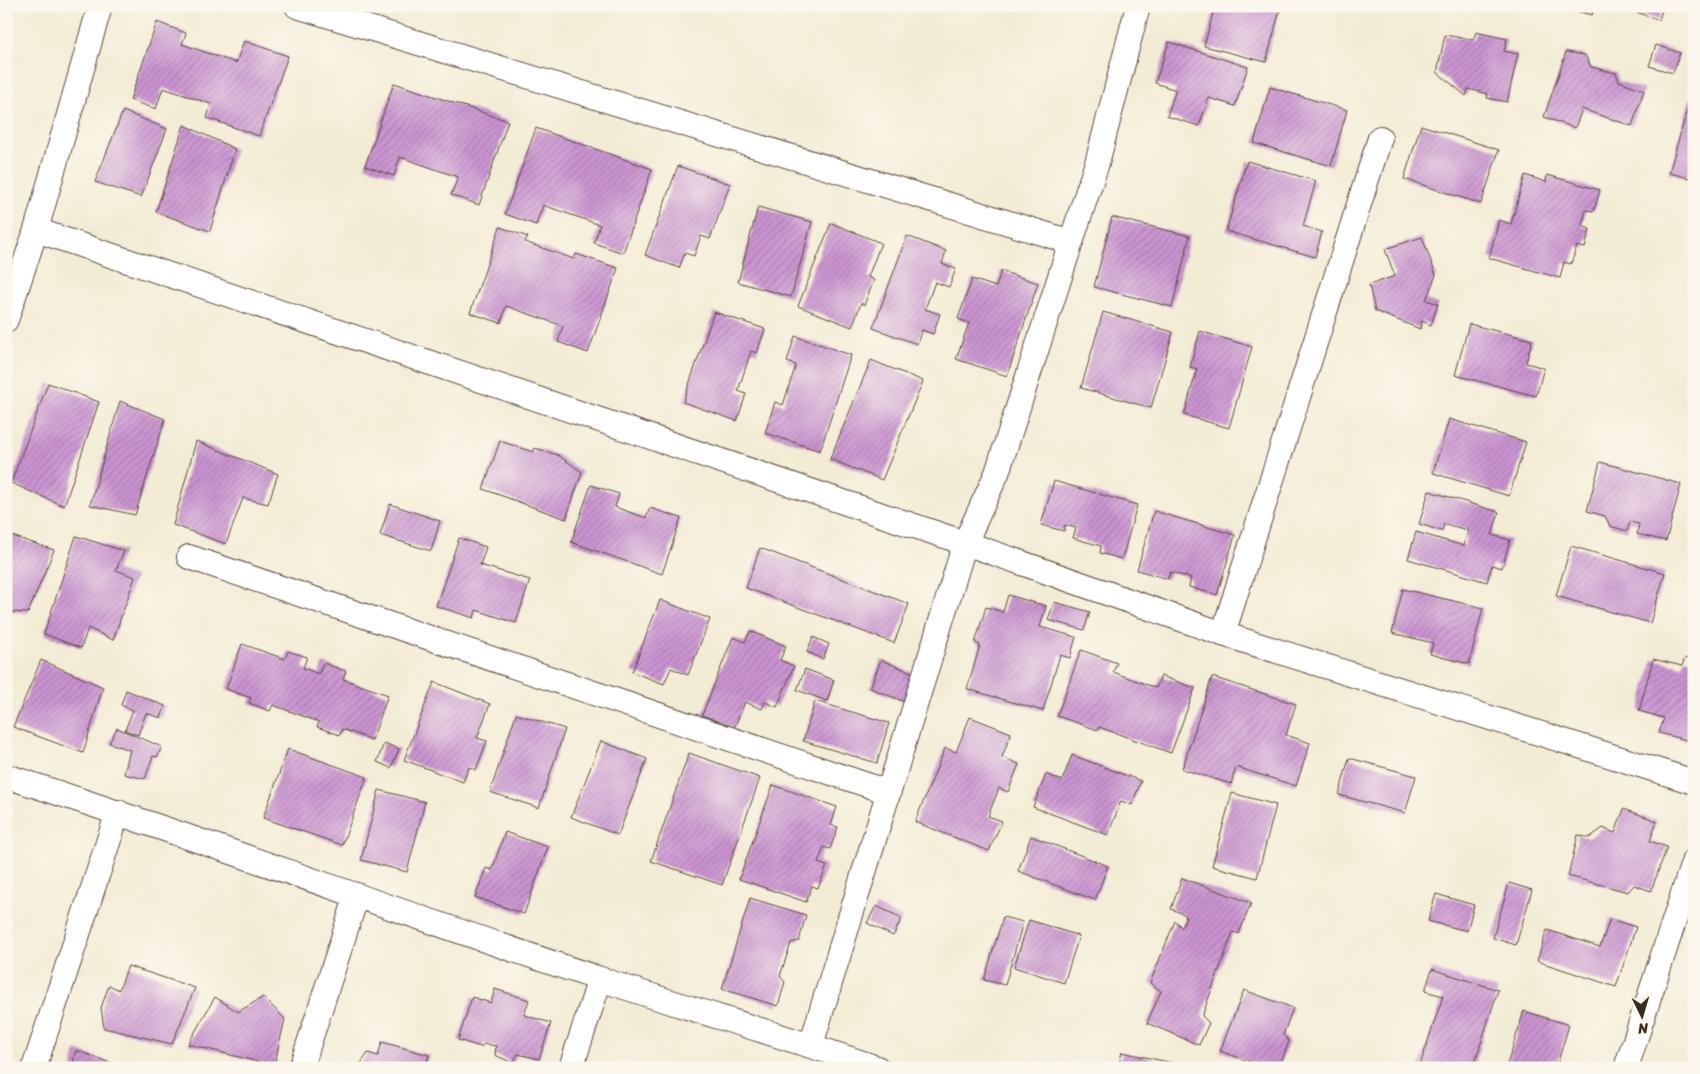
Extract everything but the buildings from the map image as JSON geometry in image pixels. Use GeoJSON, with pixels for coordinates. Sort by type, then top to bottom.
{"type":"FeatureCollection","features":[{"type":"Feature","properties":{"kind":"street"},"geometry":{"type":"LineString","coordinates":[[6,320],[36,230],[100,6]]}},
{"type":"Feature","properties":{"kind":"street"},"geometry":{"type":"LineString","coordinates":[[297,6],[1072,242]]}},
{"type":"Feature","properties":{"kind":"street"},"geometry":{"type":"LineString","coordinates":[[810,1045],[965,543],[997,473],[1072,242],[1097,162],[1138,6]]}},
{"type":"Feature","properties":{"kind":"street"},"geometry":{"type":"LineString","coordinates":[[1223,634],[1380,138]]}},
{"type":"Feature","properties":{"kind":"street"},"geometry":{"type":"LineString","coordinates":[[36,230],[965,543],[1223,634],[1694,782]]}},
{"type":"Feature","properties":{"kind":"street"},"geometry":{"type":"LineString","coordinates":[[189,557],[888,792]]}},
{"type":"Feature","properties":{"kind":"street"},"geometry":{"type":"LineString","coordinates":[[6,776],[118,812],[600,979],[810,1045],[842,1062],[877,1068]]}},
{"type":"Feature","properties":{"kind":"street"},"geometry":{"type":"LineString","coordinates":[[34,1068],[118,812]]}},
{"type":"Feature","properties":{"kind":"street"},"geometry":{"type":"LineString","coordinates":[[1626,1068],[1694,860]]}},
{"type":"Feature","properties":{"kind":"street"},"geometry":{"type":"LineString","coordinates":[[301,1068],[357,895]]}},
{"type":"Feature","properties":{"kind":"street"},"geometry":{"type":"LineString","coordinates":[[572,1068],[600,979]]}}]}
